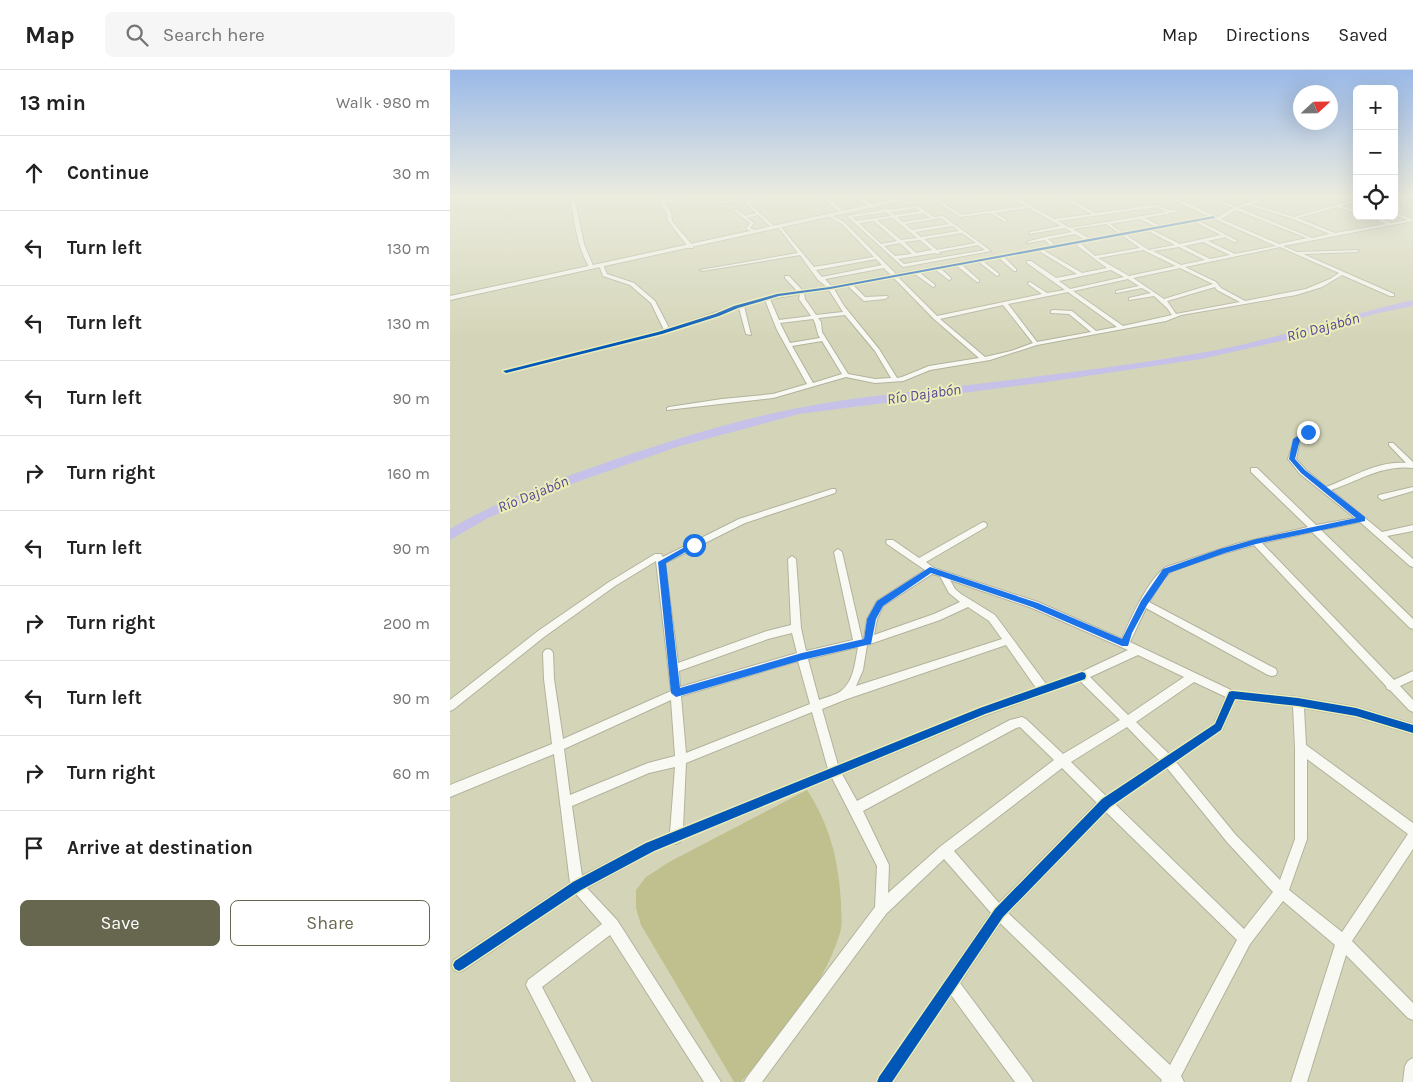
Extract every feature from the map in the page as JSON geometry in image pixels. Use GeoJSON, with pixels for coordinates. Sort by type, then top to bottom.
{"type":"FeatureCollection","features":[{"type":"Feature","properties":{"kind":"street"},"geometry":{"type":"LineString","coordinates":[[582,243],[587,262],[592,267]]}},
{"type":"Feature","properties":{"kind":"street"},"geometry":{"type":"LineString","coordinates":[[688,243],[691,247]]}},
{"type":"Feature","properties":{"kind":"street"},"geometry":{"type":"LineString","coordinates":[[450,298],[707,243]]}},
{"type":"Feature","properties":{"kind":"street"},"geometry":{"type":"LineString","coordinates":[[791,243],[820,279],[830,288],[846,313],[877,350],[895,380]]}},
{"type":"Feature","properties":{"kind":"street"},"geometry":{"type":"LineString","coordinates":[[863,243],[936,318],[984,359]]}},
{"type":"Feature","properties":{"kind":"street"},"geometry":{"type":"LineString","coordinates":[[880,245],[892,243]]}},
{"type":"Feature","properties":{"kind":"street"},"geometry":{"type":"LineString","coordinates":[[902,243],[915,254]]}},
{"type":"Feature","properties":{"kind":"street"},"geometry":{"type":"LineString","coordinates":[[927,243],[946,259]]}},
{"type":"Feature","properties":{"kind":"street"},"geometry":{"type":"LineString","coordinates":[[1050,243],[1054,246]]}},
{"type":"Feature","properties":{"kind":"street"},"geometry":{"type":"LineString","coordinates":[[506,371],[666,330],[767,299],[1069,243]]}},
{"type":"Feature","properties":{"kind":"street"},"geometry":{"type":"LineString","coordinates":[[1078,243],[1086,248],[1094,257],[1129,277],[1164,301],[1172,309],[1174,315]]}},
{"type":"Feature","properties":{"kind":"street"},"geometry":{"type":"LineString","coordinates":[[1136,243],[1216,285],[1244,302]]}},
{"type":"Feature","properties":{"kind":"street"},"geometry":{"type":"LineString","coordinates":[[1175,243],[1210,261]]}},
{"type":"Feature","properties":{"kind":"street"},"geometry":{"type":"LineString","coordinates":[[1094,257],[1197,243]]}},
{"type":"Feature","properties":{"kind":"street"},"geometry":{"type":"LineString","coordinates":[[1207,243],[1234,256]]}},
{"type":"Feature","properties":{"kind":"street"},"geometry":{"type":"LineString","coordinates":[[1273,243],[1392,295]]}},
{"type":"Feature","properties":{"kind":"street"},"geometry":{"type":"LineString","coordinates":[[936,318],[1129,277],[1182,268],[1292,243]]}},
{"type":"Feature","properties":{"kind":"street"},"geometry":{"type":"LineString","coordinates":[[880,245],[894,258],[903,266],[989,251],[979,244],[894,258]]}},
{"type":"Feature","properties":{"kind":"street"},"geometry":{"type":"LineString","coordinates":[[1039,249],[1082,275]]}},
{"type":"Feature","properties":{"kind":"street"},"geometry":{"type":"LineString","coordinates":[[1296,253],[1357,251]]}},
{"type":"Feature","properties":{"kind":"street"},"geometry":{"type":"LineString","coordinates":[[702,270],[801,254]]}},
{"type":"Feature","properties":{"kind":"street"},"geometry":{"type":"LineString","coordinates":[[1000,256],[1014,270]]}},
{"type":"Feature","properties":{"kind":"street"},"geometry":{"type":"LineString","coordinates":[[812,269],[877,258]]}},
{"type":"Feature","properties":{"kind":"street"},"geometry":{"type":"LineString","coordinates":[[979,260],[998,275]]}},
{"type":"Feature","properties":{"kind":"street"},"geometry":{"type":"LineString","coordinates":[[1029,262],[1120,326]]}},
{"type":"Feature","properties":{"kind":"street"},"geometry":{"type":"LineString","coordinates":[[958,264],[977,281]]}},
{"type":"Feature","properties":{"kind":"street"},"geometry":{"type":"LineString","coordinates":[[601,265],[606,275],[632,284],[653,302],[666,330]]}},
{"type":"Feature","properties":{"kind":"street"},"geometry":{"type":"LineString","coordinates":[[820,279],[885,266]]}},
{"type":"Feature","properties":{"kind":"street"},"geometry":{"type":"LineString","coordinates":[[937,268],[949,279]]}},
{"type":"Feature","properties":{"kind":"street"},"geometry":{"type":"LineString","coordinates":[[1055,280],[1112,268]]}},
{"type":"Feature","properties":{"kind":"street"},"geometry":{"type":"LineString","coordinates":[[916,272],[933,286]]}},
{"type":"Feature","properties":{"kind":"street"},"geometry":{"type":"LineString","coordinates":[[669,409],[722,400],[773,396],[846,375],[865,380],[895,380],[934,367],[984,359],[1036,344],[1120,326],[1166,319],[1174,315],[1277,298],[1335,279],[1342,273]]}},
{"type":"Feature","properties":{"kind":"street"},"geometry":{"type":"LineString","coordinates":[[787,277],[802,293],[802,299],[815,317],[823,339],[846,375]]}},
{"type":"Feature","properties":{"kind":"street"},"geometry":{"type":"LineString","coordinates":[[1030,283],[1046,295]]}},
{"type":"Feature","properties":{"kind":"street"},"geometry":{"type":"LineString","coordinates":[[849,284],[864,299],[885,297]]}},
{"type":"Feature","properties":{"kind":"street"},"geometry":{"type":"LineString","coordinates":[[1164,301],[1216,285]]}},
{"type":"Feature","properties":{"kind":"street"},"geometry":{"type":"LineString","coordinates":[[1118,292],[1143,286]]}},
{"type":"Feature","properties":{"kind":"street"},"geometry":{"type":"LineString","coordinates":[[1131,299],[1154,294]]}},
{"type":"Feature","properties":{"kind":"street"},"geometry":{"type":"LineString","coordinates":[[767,299],[788,345],[811,385]]}},
{"type":"Feature","properties":{"kind":"street"},"geometry":{"type":"LineString","coordinates":[[1004,303],[1036,344]]}},
{"type":"Feature","properties":{"kind":"street"},"geometry":{"type":"LineString","coordinates":[[740,306],[749,334]]}},
{"type":"Feature","properties":{"kind":"street"},"geometry":{"type":"LineString","coordinates":[[1054,312],[1070,312],[1094,332]]}},
{"type":"Feature","properties":{"kind":"street"},"geometry":{"type":"LineString","coordinates":[[777,322],[846,313]]}},
{"type":"Feature","properties":{"kind":"street"},"geometry":{"type":"LineString","coordinates":[[788,345],[823,339]]}},
{"type":"Feature","properties":{"kind":"street"},"geometry":{"type":"LineString","coordinates":[[1308,432],[1297,439],[1292,459],[1303,472],[1413,563]]}},
{"type":"Feature","properties":{"kind":"street"},"geometry":{"type":"LineString","coordinates":[[1391,444],[1413,466]]}},
{"type":"Feature","properties":{"kind":"street"},"geometry":{"type":"LineString","coordinates":[[1325,490],[1392,465],[1406,464],[1413,466]]}},
{"type":"Feature","properties":{"kind":"street"},"geometry":{"type":"LineString","coordinates":[[1254,470],[1413,625]]}},
{"type":"Feature","properties":{"kind":"street"},"geometry":{"type":"LineString","coordinates":[[1382,497],[1413,489]]}},
{"type":"Feature","properties":{"kind":"street"},"geometry":{"type":"LineString","coordinates":[[662,562],[742,521],[791,503],[832,491]]}},
{"type":"Feature","properties":{"kind":"street"},"geometry":{"type":"LineString","coordinates":[[1125,644],[1128,633],[1144,603],[1166,571],[1222,551],[1314,528],[1362,519]]}},
{"type":"Feature","properties":{"kind":"street"},"geometry":{"type":"LineString","coordinates":[[919,562],[984,525]]}},
{"type":"Feature","properties":{"kind":"street"},"geometry":{"type":"LineString","coordinates":[[1380,535],[1413,528]]}},
{"type":"Feature","properties":{"kind":"street"},"geometry":{"type":"LineString","coordinates":[[890,542],[930,570],[1035,605],[1125,644],[1232,695],[1298,702],[1356,712],[1413,729]]}},
{"type":"Feature","properties":{"kind":"street"},"geometry":{"type":"LineString","coordinates":[[1256,542],[1413,707]]}},
{"type":"Feature","properties":{"kind":"street"},"geometry":{"type":"LineString","coordinates":[[838,552],[863,642]]}},
{"type":"Feature","properties":{"kind":"street"},"geometry":{"type":"LineString","coordinates":[[450,706],[474,685],[541,634],[655,556],[660,557],[676,693],[681,760],[676,838]]}},
{"type":"Feature","properties":{"kind":"street"},"geometry":{"type":"LineString","coordinates":[[792,559],[796,628],[802,656],[834,771],[883,865],[881,909]]}},
{"type":"Feature","properties":{"kind":"street"},"geometry":{"type":"LineString","coordinates":[[844,695],[852,688],[858,673],[863,642],[880,604],[930,570]]}},
{"type":"Feature","properties":{"kind":"street"},"geometry":{"type":"LineString","coordinates":[[944,575],[946,584],[954,596],[983,610],[992,618],[1043,688]]}},
{"type":"Feature","properties":{"kind":"street"},"geometry":{"type":"LineString","coordinates":[[450,791],[559,746],[676,693],[802,656],[863,642],[937,618],[967,603]]}},
{"type":"Feature","properties":{"kind":"street"},"geometry":{"type":"LineString","coordinates":[[1144,603],[1272,672]]}},
{"type":"Feature","properties":{"kind":"street"},"geometry":{"type":"LineString","coordinates":[[673,669],[767,635],[796,628]]}},
{"type":"Feature","properties":{"kind":"street"},"geometry":{"type":"LineString","coordinates":[[567,802],[648,768],[681,760],[844,695],[1008,641]]}},
{"type":"Feature","properties":{"kind":"street"},"geometry":{"type":"LineString","coordinates":[[459,965],[577,886],[650,848],[834,771],[1043,688],[1082,676],[1138,650]]}},
{"type":"Feature","properties":{"kind":"street"},"geometry":{"type":"LineString","coordinates":[[548,653],[549,679],[577,886],[612,925],[713,1082]]}},
{"type":"Feature","properties":{"kind":"street"},"geometry":{"type":"LineString","coordinates":[[1391,686],[1413,675]]}},
{"type":"Feature","properties":{"kind":"street"},"geometry":{"type":"LineString","coordinates":[[1082,676],[1167,760],[1231,838],[1282,892],[1343,942],[1413,1013]]}},
{"type":"Feature","properties":{"kind":"street"},"geometry":{"type":"LineString","coordinates":[[752,1082],[881,909],[944,850],[1062,761],[1128,721],[1194,676]]}},
{"type":"Feature","properties":{"kind":"street"},"geometry":{"type":"LineString","coordinates":[[884,1082],[998,913],[1106,803],[1218,727],[1232,695]]}},
{"type":"Feature","properties":{"kind":"street"},"geometry":{"type":"LineString","coordinates":[[944,850],[998,913],[1172,1080],[1245,939],[1282,892],[1300,839],[1301,748],[1298,702]]}},
{"type":"Feature","properties":{"kind":"street"},"geometry":{"type":"LineString","coordinates":[[855,809],[1014,723],[1022,722],[1245,939]]}},
{"type":"Feature","properties":{"kind":"street"},"geometry":{"type":"LineString","coordinates":[[1301,748],[1413,830]]}},
{"type":"Feature","properties":{"kind":"street"},"geometry":{"type":"LineString","coordinates":[[1298,1082],[1343,942],[1413,838]]}},
{"type":"Feature","properties":{"kind":"street"},"geometry":{"type":"LineString","coordinates":[[584,1082],[533,985],[612,925]]}},
{"type":"Feature","properties":{"kind":"street"},"geometry":{"type":"LineString","coordinates":[[951,984],[1025,1082]]}},
{"type":"Feature","properties":{"kind":"street"},"geometry":{"type":"LineString","coordinates":[[1411,1082],[1413,1066]]}},
{"type":"Feature","properties":{"kind":"green space"},"geometry":{"type":"Polygon","coordinates":[[[807,790],[822,817],[832,844],[840,888],[841,929],[832,954],[811,994],[770,1048],[741,1082],[734,1082],[641,925],[636,908],[636,890],[646,877],[669,862],[807,790]]]}},
{"type":"Feature","properties":{"kind":"waterway","name":"Río Dajabón"},"geometry":{"type":"LineString","coordinates":[[450,535],[483,515],[569,480],[676,443],[799,411],[1040,380],[1201,356],[1287,337],[1372,312],[1413,303]]}},
{"type":"Feature","properties":{"kind":"cycle path"},"geometry":{"type":"LineString","coordinates":[[506,371],[660,333],[736,307],[779,295],[830,288],[1072,243]]}},
{"type":"Feature","properties":{"kind":"cycle path"},"geometry":{"type":"LineString","coordinates":[[459,965],[577,886],[650,847],[983,711],[1082,676]]}},
{"type":"Feature","properties":{"kind":"cycle path"},"geometry":{"type":"LineString","coordinates":[[884,1082],[999,913],[1106,803],[1218,727],[1232,695],[1298,702],[1356,712],[1413,729]]}},
{"type":"Feature","properties":{"kind":"route"},"geometry":{"type":"LineString","coordinates":[[694,545],[662,562],[676,693],[802,656],[868,642],[872,619],[880,604],[930,570],[1035,605],[1125,644],[1128,633],[1144,603],[1166,571],[1222,551],[1314,528],[1362,519],[1303,472],[1292,459],[1297,439],[1308,432]]}}]}
